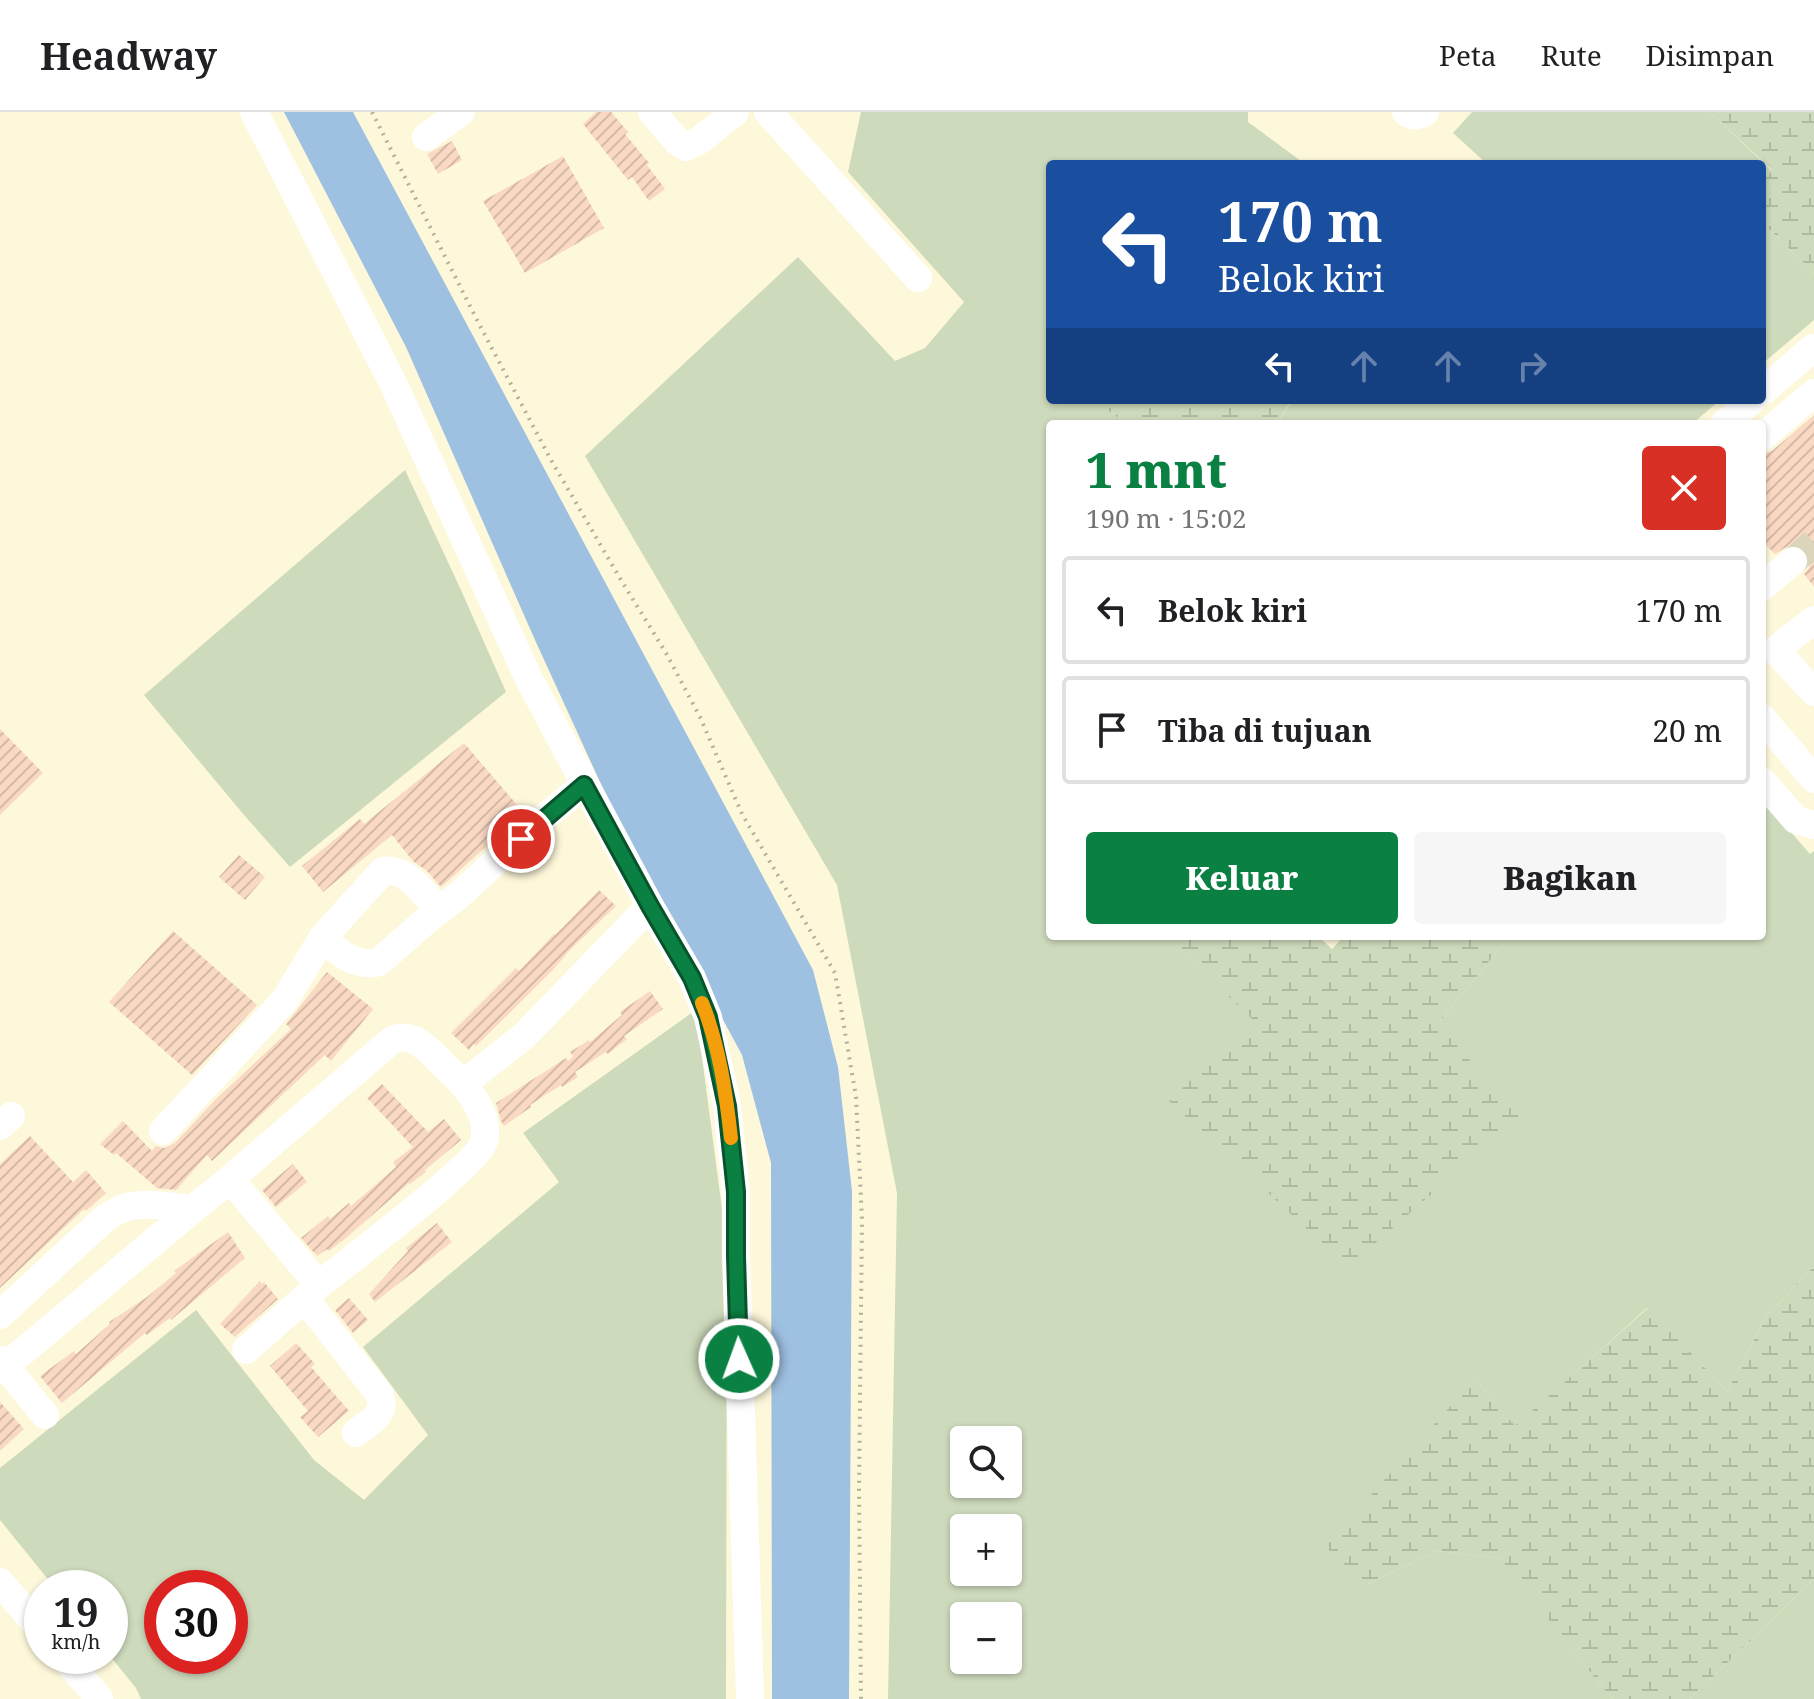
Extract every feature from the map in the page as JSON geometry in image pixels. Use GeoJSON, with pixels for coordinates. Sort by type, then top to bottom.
{"type":"FeatureCollection","features":[{"type":"Feature","properties":{"kind":"street"},"geometry":{"type":"LineString","coordinates":[[254,112],[393,383],[529,679],[584,785],[692,978],[708,1017],[727,1106],[736,1192],[750,1699]]}},
{"type":"Feature","properties":{"kind":"street"},"geometry":{"type":"LineString","coordinates":[[426,137],[461,112]]}},
{"type":"Feature","properties":{"kind":"street"},"geometry":{"type":"LineString","coordinates":[[652,112],[686,147],[700,140],[735,112]]}},
{"type":"Feature","properties":{"kind":"street"},"geometry":{"type":"LineString","coordinates":[[768,112],[918,278]]}},
{"type":"Feature","properties":{"kind":"street"},"geometry":{"type":"LineString","coordinates":[[1406,112],[1413,116],[1425,112]]}},
{"type":"Feature","properties":{"kind":"street"},"geometry":{"type":"LineString","coordinates":[[1766,389],[1814,348]]}},
{"type":"Feature","properties":{"kind":"street"},"geometry":{"type":"LineString","coordinates":[[1766,434],[1814,393]]}},
{"type":"Feature","properties":{"kind":"street"},"geometry":{"type":"LineString","coordinates":[[1729,420],[1747,404]]}},
{"type":"Feature","properties":{"kind":"street"},"geometry":{"type":"LineString","coordinates":[[1766,584],[1793,561]]}},
{"type":"Feature","properties":{"kind":"street"},"geometry":{"type":"LineString","coordinates":[[1814,620],[1769,642],[1814,692]]}},
{"type":"Feature","properties":{"kind":"street"},"geometry":{"type":"LineString","coordinates":[[1766,723],[1814,779]]}},
{"type":"Feature","properties":{"kind":"street"},"geometry":{"type":"LineString","coordinates":[[323,937],[354,961],[379,962],[584,785]]}},
{"type":"Feature","properties":{"kind":"street"},"geometry":{"type":"LineString","coordinates":[[1766,786],[1796,820],[1814,825]]}},
{"type":"Feature","properties":{"kind":"street"},"geometry":{"type":"LineString","coordinates":[[163,1131],[285,1000],[323,937],[383,871],[406,874],[439,911]]}},
{"type":"Feature","properties":{"kind":"street"},"geometry":{"type":"LineString","coordinates":[[464,1083],[524,1036],[650,906]]}},
{"type":"Feature","properties":{"kind":"street"},"geometry":{"type":"LineString","coordinates":[[45,1415],[2,1363],[230,1179],[392,1040],[405,1036],[417,1040],[464,1083],[483,1117],[486,1130],[481,1150],[246,1350]]}},
{"type":"Feature","properties":{"kind":"street"},"geometry":{"type":"LineString","coordinates":[[230,1179],[312,1292],[380,1395],[382,1408],[356,1433]]}},
{"type":"Feature","properties":{"kind":"street"},"geometry":{"type":"LineString","coordinates":[[0,1315],[104,1219],[118,1211],[143,1205],[193,1209]]}},
{"type":"Feature","properties":{"kind":"street"},"geometry":{"type":"LineString","coordinates":[[0,1582],[24,1610]]}},
{"type":"Feature","properties":{"kind":"street"},"geometry":{"type":"LineString","coordinates":[[78,1674],[99,1698]]}},
{"type":"Feature","properties":{"kind":"path"},"geometry":{"type":"LineString","coordinates":[[372,112],[551,460],[666,653],[700,717],[742,814],[835,973],[856,1097],[862,1220],[859,1491],[861,1699]]}},
{"type":"Feature","properties":{"kind":"green space"},"geometry":{"type":"Polygon","coordinates":[[[861,112],[1248,112],[1248,122],[1300,160],[1046,160],[1046,404],[1100,404],[1122,420],[1046,420],[1046,940],[1170,940],[1254,1020],[1438,1024],[1507,940],[1766,940],[1766,804],[1810,854],[1814,851],[1814,1266],[1766,1317],[1727,1391],[1647,1308],[1515,1427],[1476,1380],[1366,1585],[1437,1551],[1502,1559],[1613,1699],[888,1699],[897,1193],[837,885],[585,456],[798,257],[895,361],[925,348],[964,302],[848,172],[861,112]]]}},
{"type":"Feature","properties":{"kind":"green space"},"geometry":{"type":"Polygon","coordinates":[[[1472,112],[1710,112],[1760,160],[1483,160],[1453,133],[1472,112]]]}},
{"type":"Feature","properties":{"kind":"green space"},"geometry":{"type":"Polygon","coordinates":[[[1710,112],[1814,112],[1814,273],[1766,226],[1766,178],[1772,170],[1766,160],[1761,160],[1710,112]]]}},
{"type":"Feature","properties":{"kind":"green space"},"geometry":{"type":"Polygon","coordinates":[[[1766,226],[1814,273],[1814,320],[1766,361],[1766,226]]]}},
{"type":"Feature","properties":{"kind":"green space"},"geometry":{"type":"Polygon","coordinates":[[[1099,404],[1289,404],[1279,420],[1121,420],[1099,404]]]}},
{"type":"Feature","properties":{"kind":"green space"},"geometry":{"type":"Polygon","coordinates":[[[1290,404],[1715,404],[1697,420],[1280,420],[1290,404]]]}},
{"type":"Feature","properties":{"kind":"green space"},"geometry":{"type":"Polygon","coordinates":[[[405,470],[506,692],[290,867],[144,695],[405,470]]]}},
{"type":"Feature","properties":{"kind":"green space"},"geometry":{"type":"Polygon","coordinates":[[[1170,940],[1322,940],[1332,949],[1340,940],[1507,940],[1438,1024],[1520,1117],[1348,1267],[1169,1101],[1253,1020],[1170,940]]]}},
{"type":"Feature","properties":{"kind":"green space"},"geometry":{"type":"Polygon","coordinates":[[[693,1012],[700,1042],[727,1247],[726,1699],[141,1699],[125,1674],[128,1674],[128,1570],[40,1570],[0,1520],[0,1468],[196,1310],[314,1460],[364,1500],[428,1435],[363,1347],[559,1182],[523,1133],[693,1012]]]}},
{"type":"Feature","properties":{"kind":"green space"},"geometry":{"type":"Polygon","coordinates":[[[1814,1266],[1814,1579],[1690,1699],[1613,1699],[1501,1559],[1437,1551],[1366,1585],[1325,1546],[1475,1379],[1515,1426],[1648,1308],[1727,1391],[1766,1317],[1814,1266]]]}},
{"type":"Feature","properties":{"kind":"green space"},"geometry":{"type":"Polygon","coordinates":[[[1814,1579],[1814,1699],[1690,1699],[1814,1579]]]}},
{"type":"Feature","properties":{"kind":"water"},"geometry":{"type":"Polygon","coordinates":[[[284,112],[353,112],[813,970],[838,1067],[852,1191],[849,1699],[772,1699],[771,1163],[742,1055],[627,841],[406,347],[284,112]]]}},
{"type":"Feature","properties":{"kind":"building"},"geometry":{"type":"Polygon","coordinates":[[[596,112],[611,112],[628,132],[625,134],[665,189],[649,201],[632,177],[628,180],[583,124],[596,112]]]}},
{"type":"Feature","properties":{"kind":"building"},"geometry":{"type":"Polygon","coordinates":[[[452,141],[462,160],[438,174],[427,154],[452,141]]]}},
{"type":"Feature","properties":{"kind":"building"},"geometry":{"type":"Polygon","coordinates":[[[563,156],[604,228],[525,273],[483,201],[563,156]]]}},
{"type":"Feature","properties":{"kind":"building"},"geometry":{"type":"Polygon","coordinates":[[[1814,415],[1814,587],[1804,574],[1809,568],[1810,559],[1800,545],[1791,544],[1775,554],[1766,545],[1766,453],[1814,415]]]}},
{"type":"Feature","properties":{"kind":"building"},"geometry":{"type":"Polygon","coordinates":[[[0,729],[43,773],[0,815],[0,729]]]}},
{"type":"Feature","properties":{"kind":"building"},"geometry":{"type":"Polygon","coordinates":[[[464,743],[524,813],[441,887],[413,861],[392,835],[323,892],[302,866],[360,819],[364,824],[464,743]]]}},
{"type":"Feature","properties":{"kind":"building"},"geometry":{"type":"Polygon","coordinates":[[[239,855],[265,877],[245,900],[219,877],[239,855]]]}},
{"type":"Feature","properties":{"kind":"building"},"geometry":{"type":"Polygon","coordinates":[[[599,890],[616,906],[469,1050],[451,1033],[516,968],[519,971],[599,890]]]}},
{"type":"Feature","properties":{"kind":"building"},"geometry":{"type":"Polygon","coordinates":[[[173,931],[257,1005],[192,1075],[109,1002],[173,931]]]}},
{"type":"Feature","properties":{"kind":"building"},"geometry":{"type":"Polygon","coordinates":[[[327,972],[373,1009],[331,1061],[325,1055],[212,1161],[207,1155],[176,1190],[157,1188],[116,1153],[114,1155],[100,1144],[123,1121],[152,1151],[156,1146],[164,1148],[175,1143],[215,1100],[291,1029],[286,1024],[327,972]]]}},
{"type":"Feature","properties":{"kind":"building"},"geometry":{"type":"Polygon","coordinates":[[[650,991],[663,1009],[624,1036],[627,1039],[608,1054],[606,1052],[575,1072],[578,1077],[530,1105],[504,1126],[496,1103],[566,1058],[568,1061],[573,1056],[570,1052],[590,1042],[622,1015],[620,1012],[650,991]]]}},
{"type":"Feature","properties":{"kind":"building"},"geometry":{"type":"Polygon","coordinates":[[[382,1084],[428,1132],[444,1119],[461,1140],[346,1238],[317,1256],[301,1238],[328,1216],[330,1219],[349,1203],[351,1206],[396,1167],[393,1162],[413,1147],[367,1098],[382,1084]]]}},
{"type":"Feature","properties":{"kind":"building"},"geometry":{"type":"Polygon","coordinates":[[[30,1136],[73,1182],[86,1170],[106,1193],[86,1211],[84,1209],[0,1288],[0,1164],[30,1136]]]}},
{"type":"Feature","properties":{"kind":"building"},"geometry":{"type":"Polygon","coordinates":[[[293,1164],[307,1182],[276,1207],[262,1190],[293,1164]]]}},
{"type":"Feature","properties":{"kind":"building"},"geometry":{"type":"Polygon","coordinates":[[[437,1223],[452,1242],[375,1302],[369,1294],[408,1251],[406,1248],[437,1223]]]}},
{"type":"Feature","properties":{"kind":"building"},"geometry":{"type":"Polygon","coordinates":[[[228,1232],[245,1258],[171,1320],[147,1335],[145,1333],[62,1403],[40,1376],[74,1351],[76,1354],[109,1322],[147,1297],[176,1273],[174,1271],[228,1232]]]}},
{"type":"Feature","properties":{"kind":"building"},"geometry":{"type":"Polygon","coordinates":[[[260,1281],[278,1299],[235,1337],[220,1324],[260,1281]]]}},
{"type":"Feature","properties":{"kind":"building"},"geometry":{"type":"Polygon","coordinates":[[[349,1298],[368,1320],[353,1333],[335,1310],[349,1298]]]}},
{"type":"Feature","properties":{"kind":"building"},"geometry":{"type":"Polygon","coordinates":[[[296,1343],[315,1364],[311,1367],[349,1411],[318,1437],[300,1417],[308,1411],[270,1366],[296,1343]]]}},
{"type":"Feature","properties":{"kind":"building"},"geometry":{"type":"Polygon","coordinates":[[[0,1402],[24,1429],[0,1451],[0,1402]]]}},
{"type":"Feature","properties":{"kind":"tunnel"},"geometry":{"type":"LineString","coordinates":[[1793,561],[1814,543]]}},
{"type":"Feature","properties":{"kind":"slow traffic"},"geometry":{"type":"LineString","coordinates":[[702,1003],[719,1064],[731,1138]]}},
{"type":"Feature","properties":{"kind":"route"},"geometry":{"type":"LineString","coordinates":[[521,839],[584,785],[692,978],[708,1017],[727,1106],[736,1192],[739,1359]]}}]}
